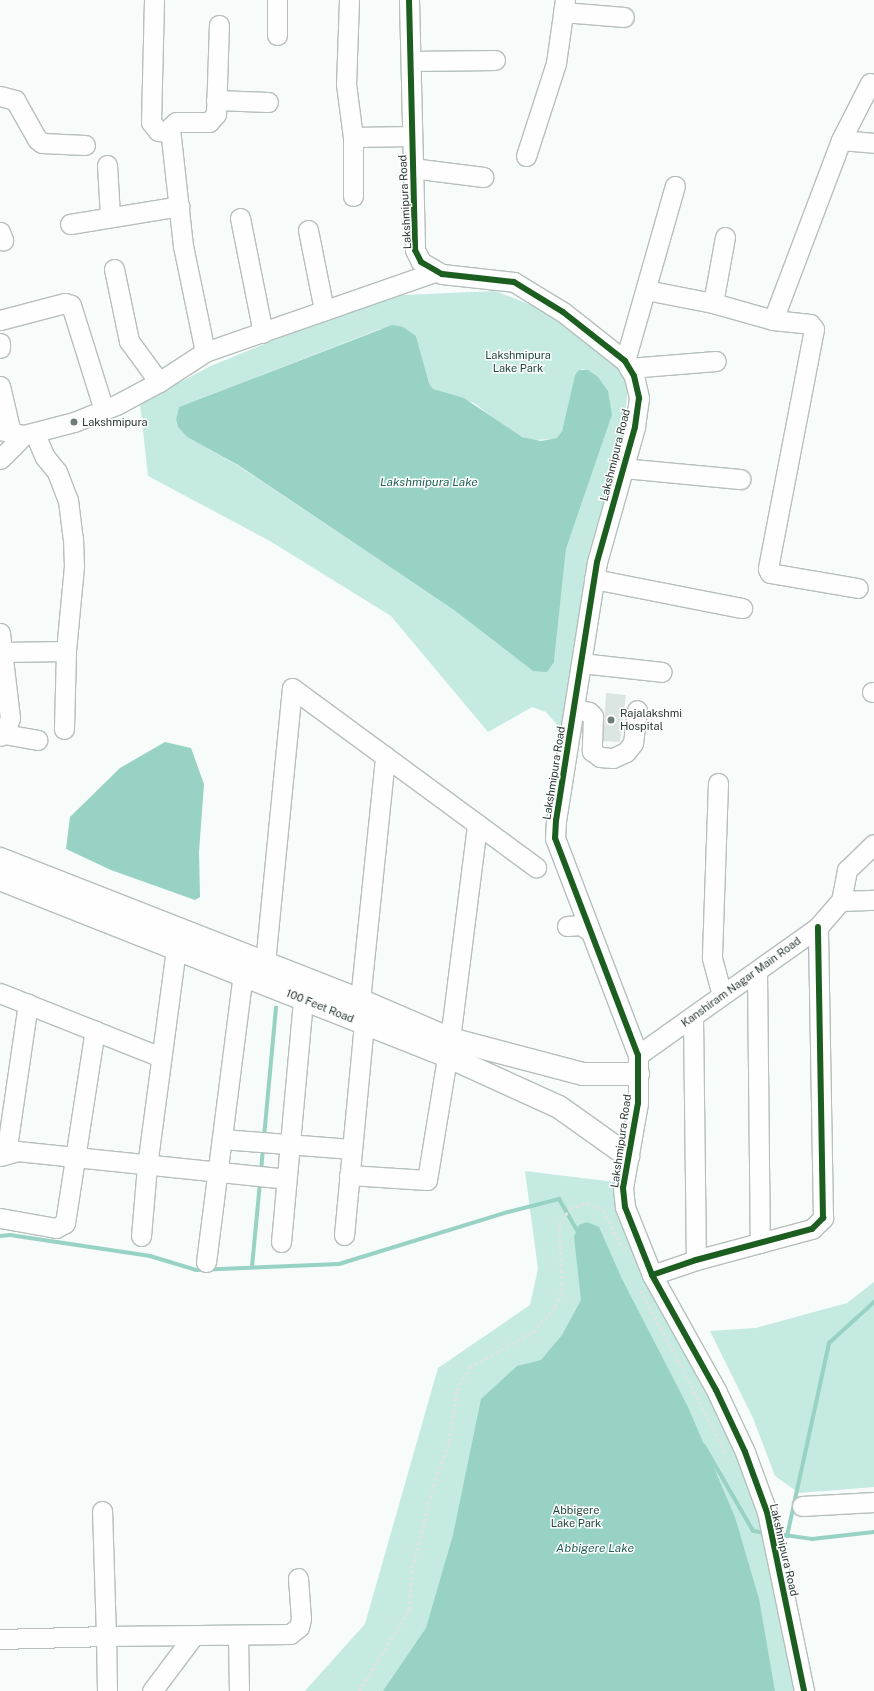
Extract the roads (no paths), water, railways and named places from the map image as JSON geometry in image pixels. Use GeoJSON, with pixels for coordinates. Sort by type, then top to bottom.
{"type":"FeatureCollection","features":[{"type":"Feature","properties":{"kind":"main road","name":"100 Feet Road"},"geometry":{"type":"LineString","coordinates":[[0,858],[360,1000],[559,1107],[628,1156]]}},
{"type":"Feature","properties":{"kind":"main road","name":"100 Feet Road"},"geometry":{"type":"LineString","coordinates":[[0,879],[364,1023],[448,1048],[583,1074],[638,1064]]}},
{"type":"Feature","properties":{"kind":"street"},"geometry":{"type":"LineString","coordinates":[[154,0],[151,122],[158,131],[170,132]]}},
{"type":"Feature","properties":{"kind":"street"},"geometry":{"type":"LineString","coordinates":[[277,0],[277,35]]}},
{"type":"Feature","properties":{"kind":"street"},"geometry":{"type":"LineString","coordinates":[[349,0],[346,84],[353,137],[353,196]]}},
{"type":"Feature","properties":{"kind":"street","name":"Lakshmipura Road"},"geometry":{"type":"LineString","coordinates":[[409,0],[415,250],[421,262],[435,272],[514,282],[563,312],[627,364],[634,376],[639,398],[635,426],[594,579],[556,820],[555,838],[591,932],[638,1064],[638,1103],[622,1188],[625,1207],[645,1280],[716,1390],[745,1452],[767,1512],[804,1691]]}},
{"type":"Feature","properties":{"kind":"street"},"geometry":{"type":"LineString","coordinates":[[526,156],[556,63],[564,6],[624,17]]}},
{"type":"Feature","properties":{"kind":"street"},"geometry":{"type":"LineString","coordinates":[[205,352],[183,246],[180,206],[170,125],[176,122],[212,120],[216,114],[219,25]]}},
{"type":"Feature","properties":{"kind":"street"},"geometry":{"type":"LineString","coordinates":[[411,61],[495,60]]}},
{"type":"Feature","properties":{"kind":"street"},"geometry":{"type":"LineString","coordinates":[[773,320],[841,140],[870,83]]}},
{"type":"Feature","properties":{"kind":"street"},"geometry":{"type":"LineString","coordinates":[[0,96],[15,100],[37,139],[42,143],[85,145]]}},
{"type":"Feature","properties":{"kind":"street"},"geometry":{"type":"LineString","coordinates":[[216,100],[268,102]]}},
{"type":"Feature","properties":{"kind":"street"},"geometry":{"type":"LineString","coordinates":[[353,137],[412,136]]}},
{"type":"Feature","properties":{"kind":"street"},"geometry":{"type":"LineString","coordinates":[[841,140],[874,143]]}},
{"type":"Feature","properties":{"kind":"street"},"geometry":{"type":"LineString","coordinates":[[107,165],[110,216]]}},
{"type":"Feature","properties":{"kind":"street"},"geometry":{"type":"LineString","coordinates":[[412,168],[483,177]]}},
{"type":"Feature","properties":{"kind":"street"},"geometry":{"type":"LineString","coordinates":[[675,186],[627,364],[716,361]]}},
{"type":"Feature","properties":{"kind":"street"},"geometry":{"type":"LineString","coordinates":[[70,224],[110,216],[180,206]]}},
{"type":"Feature","properties":{"kind":"street"},"geometry":{"type":"LineString","coordinates":[[240,218],[263,333]]}},
{"type":"Feature","properties":{"kind":"street"},"geometry":{"type":"LineString","coordinates":[[308,230],[324,310]]}},
{"type":"Feature","properties":{"kind":"street"},"geometry":{"type":"LineString","coordinates":[[713,303],[725,237]]}},
{"type":"Feature","properties":{"kind":"street"},"geometry":{"type":"LineString","coordinates":[[114,270],[131,346],[159,382]]}},
{"type":"Feature","properties":{"kind":"street"},"geometry":{"type":"LineString","coordinates":[[0,459],[17,433],[104,410],[159,382],[205,352],[435,272]]}},
{"type":"Feature","properties":{"kind":"street"},"geometry":{"type":"LineString","coordinates":[[646,290],[713,303],[773,320],[810,324],[814,329],[768,569],[770,573],[858,588]]}},
{"type":"Feature","properties":{"kind":"street"},"geometry":{"type":"LineString","coordinates":[[0,320],[65,303],[71,305],[104,410]]}},
{"type":"Feature","properties":{"kind":"street"},"geometry":{"type":"LineString","coordinates":[[0,343],[0,348]]}},
{"type":"Feature","properties":{"kind":"street"},"geometry":{"type":"LineString","coordinates":[[0,386],[17,433],[45,457],[57,472],[65,493],[74,538],[74,566],[66,651],[64,729]]}},
{"type":"Feature","properties":{"kind":"street"},"geometry":{"type":"LineString","coordinates":[[623,468],[740,479]]}},
{"type":"Feature","properties":{"kind":"street"},"geometry":{"type":"LineString","coordinates":[[594,579],[742,608]]}},
{"type":"Feature","properties":{"kind":"street"},"geometry":{"type":"LineString","coordinates":[[0,634],[10,718],[2,735],[36,740]]}},
{"type":"Feature","properties":{"kind":"street"},"geometry":{"type":"LineString","coordinates":[[2,652],[66,651]]}},
{"type":"Feature","properties":{"kind":"street"},"geometry":{"type":"LineString","coordinates":[[581,663],[662,672]]}},
{"type":"Feature","properties":{"kind":"street"},"geometry":{"type":"LineString","coordinates":[[265,963],[292,688],[536,867]]}},
{"type":"Feature","properties":{"kind":"street"},"geometry":{"type":"LineString","coordinates":[[574,709],[589,712],[593,716],[592,751],[600,757],[613,758],[626,752],[633,743],[637,710]]}},
{"type":"Feature","properties":{"kind":"street"},"geometry":{"type":"LineString","coordinates":[[360,1000],[385,756]]}},
{"type":"Feature","properties":{"kind":"street"},"geometry":{"type":"LineString","coordinates":[[718,783],[712,958],[722,995]]}},
{"type":"Feature","properties":{"kind":"street"},"geometry":{"type":"LineString","coordinates":[[349,1175],[427,1180],[448,1048],[477,824]]}},
{"type":"Feature","properties":{"kind":"street"},"geometry":{"type":"LineString","coordinates":[[874,844],[847,870],[841,901],[874,900]]}},
{"type":"Feature","properties":{"kind":"street","name":"Kanshiram Nagar Main Road"},"geometry":{"type":"LineString","coordinates":[[638,1064],[722,995],[757,972],[818,927],[841,901]]}},
{"type":"Feature","properties":{"kind":"street"},"geometry":{"type":"LineString","coordinates":[[567,926],[581,925],[591,932]]}},
{"type":"Feature","properties":{"kind":"street"},"geometry":{"type":"LineString","coordinates":[[645,1280],[696,1260],[812,1229],[823,1218],[818,927]]}},
{"type":"Feature","properties":{"kind":"street"},"geometry":{"type":"LineString","coordinates":[[141,1236],[147,1166],[176,949]]}},
{"type":"Feature","properties":{"kind":"street"},"geometry":{"type":"LineString","coordinates":[[757,972],[760,1243]]}},
{"type":"Feature","properties":{"kind":"street"},"geometry":{"type":"LineString","coordinates":[[206,1262],[243,975]]}},
{"type":"Feature","properties":{"kind":"street"},"geometry":{"type":"LineString","coordinates":[[0,993],[161,1056]]}},
{"type":"Feature","properties":{"kind":"street"},"geometry":{"type":"LineString","coordinates":[[281,1242],[303,999]]}},
{"type":"Feature","properties":{"kind":"street"},"geometry":{"type":"LineString","coordinates":[[28,1004],[3,1155],[17,1151],[147,1166],[286,1179]]}},
{"type":"Feature","properties":{"kind":"street"},"geometry":{"type":"LineString","coordinates":[[694,1017],[696,1260]]}},
{"type":"Feature","properties":{"kind":"street"},"geometry":{"type":"LineString","coordinates":[[344,1234],[364,1023]]}},
{"type":"Feature","properties":{"kind":"street"},"geometry":{"type":"LineString","coordinates":[[0,1218],[56,1228],[63,1226],[76,1157],[95,1030]]}},
{"type":"Feature","properties":{"kind":"street"},"geometry":{"type":"LineString","coordinates":[[222,1139],[352,1149]]}},
{"type":"Feature","properties":{"kind":"street"},"geometry":{"type":"LineString","coordinates":[[802,1506],[874,1502]]}},
{"type":"Feature","properties":{"kind":"street"},"geometry":{"type":"LineString","coordinates":[[102,1511],[107,1691]]}},
{"type":"Feature","properties":{"kind":"street"},"geometry":{"type":"LineString","coordinates":[[0,1638],[290,1634],[294,1632],[301,1619],[298,1578]]}},
{"type":"Feature","properties":{"kind":"street"},"geometry":{"type":"LineString","coordinates":[[152,1691],[194,1635]]}},
{"type":"Feature","properties":{"kind":"street"},"geometry":{"type":"LineString","coordinates":[[238,1635],[239,1691]]}},
{"type":"Feature","properties":{"kind":"water","name":"Lakshmipura Lake"},"geometry":{"type":"Polygon","coordinates":[[[392,325],[403,327],[416,336],[429,383],[433,389],[464,398],[522,437],[541,441],[557,438],[562,431],[575,375],[579,370],[588,370],[598,377],[608,391],[612,415],[566,549],[554,662],[547,672],[533,671],[454,610],[238,465],[187,437],[178,427],[176,420],[179,407],[392,325]]]}},
{"type":"Feature","properties":{"kind":"water"},"geometry":{"type":"Polygon","coordinates":[[[165,742],[191,748],[204,784],[199,852],[200,897],[195,900],[111,870],[66,849],[70,817],[120,768],[165,742]]]}},
{"type":"Feature","properties":{"kind":"water","name":"Abbigere Lake"},"geometry":{"type":"Polygon","coordinates":[[[587,1222],[599,1227],[622,1279],[688,1407],[735,1517],[759,1599],[775,1691],[383,1691],[426,1628],[453,1535],[481,1399],[517,1366],[541,1360],[562,1335],[581,1300],[574,1237],[579,1225],[587,1222]]]}},
{"type":"Feature","properties":{"kind":"waterway"},"geometry":{"type":"LineString","coordinates":[[264,1137],[276,1008]]}},
{"type":"Feature","properties":{"kind":"waterway"},"geometry":{"type":"LineString","coordinates":[[261,1171],[263,1148]]}},
{"type":"Feature","properties":{"kind":"waterway"},"geometry":{"type":"LineString","coordinates":[[252,1267],[260,1182]]}},
{"type":"Feature","properties":{"kind":"waterway"},"geometry":{"type":"LineString","coordinates":[[0,1236],[10,1235],[150,1256],[196,1270],[339,1264],[508,1212],[559,1199],[578,1232]]}},
{"type":"Feature","properties":{"kind":"waterway"},"geometry":{"type":"LineString","coordinates":[[787,1536],[829,1343],[874,1302]]}},
{"type":"Feature","properties":{"kind":"waterway"},"geometry":{"type":"LineString","coordinates":[[704,1446],[753,1531],[766,1533]]}},
{"type":"Feature","properties":{"kind":"waterway"},"geometry":{"type":"LineString","coordinates":[[777,1534],[812,1539],[874,1532]]}},
{"type":"Feature","properties":{"kind":"place","name":"Lakshmipura"},"geometry":{"type":"Point","coordinates":[74,422]}},
{"type":"Feature","properties":{"kind":"place","name":"Rajalakshmi Hospital"},"geometry":{"type":"Point","coordinates":[611,720]}},
{"type":"Feature","properties":{"kind":"park label","name":"Lakshmipura Lake Park"},"geometry":{"type":"Point","coordinates":[518,362]}},
{"type":"Feature","properties":{"kind":"park label","name":"Abbigere Lake Park"},"geometry":{"type":"Point","coordinates":[576,1517]}}]}
